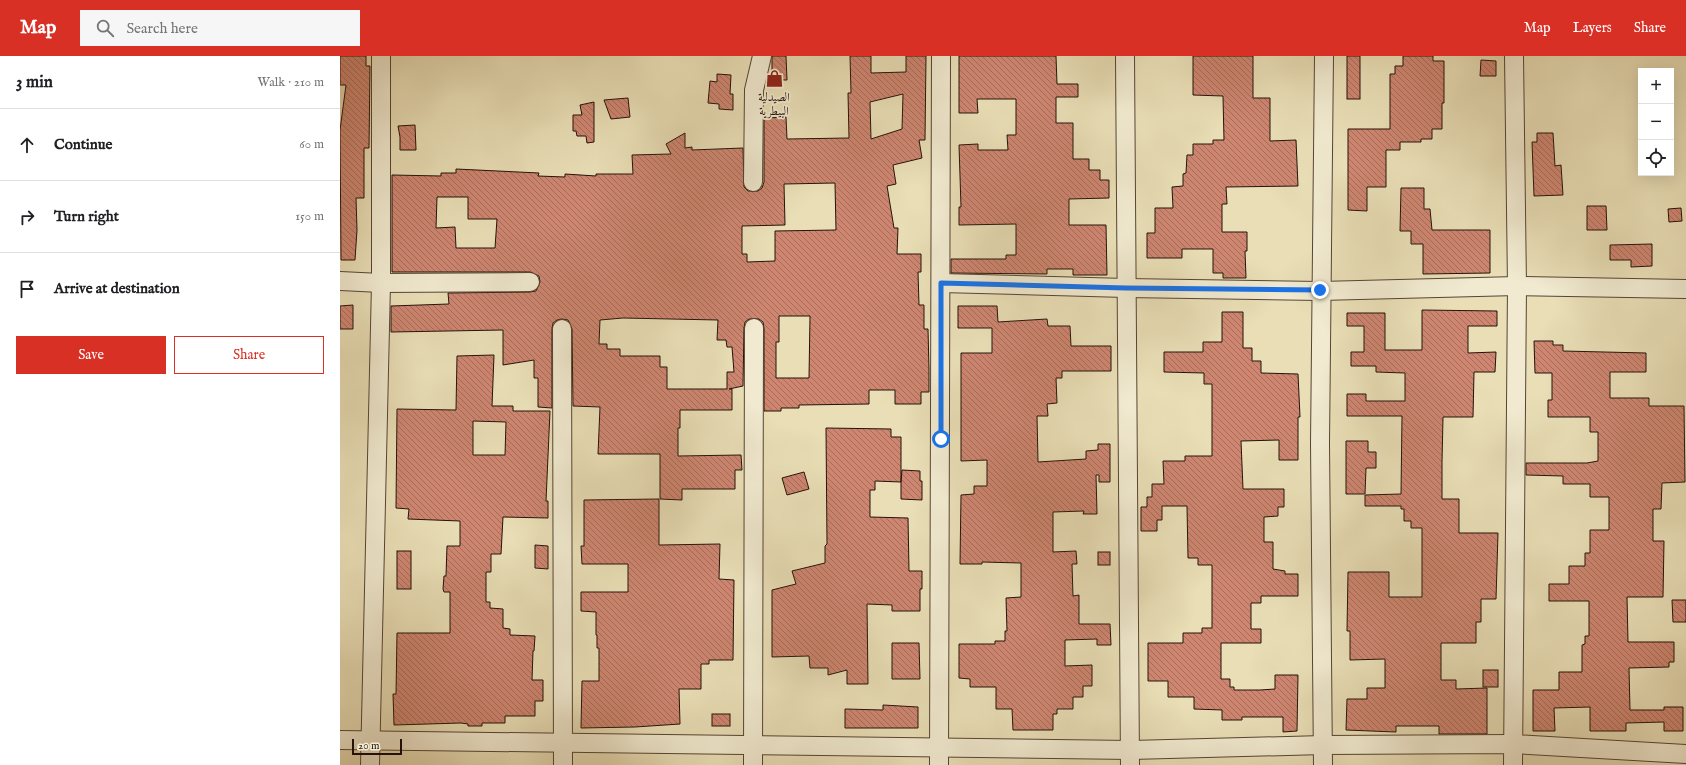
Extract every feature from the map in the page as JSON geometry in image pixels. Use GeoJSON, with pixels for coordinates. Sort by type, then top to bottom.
{"type":"FeatureCollection","features":[{"type":"Feature","properties":{"kind":"street"},"geometry":{"type":"LineString","coordinates":[[370,765],[381,283],[381,56]]}},
{"type":"Feature","properties":{"kind":"street"},"geometry":{"type":"LineString","coordinates":[[753,182],[754,90],[762,56]]}},
{"type":"Feature","properties":{"kind":"street"},"geometry":{"type":"LineString","coordinates":[[939,756],[941,283],[940,56]]}},
{"type":"Feature","properties":{"kind":"street"},"geometry":{"type":"LineString","coordinates":[[1125,56],[1131,757]]}},
{"type":"Feature","properties":{"kind":"street"},"geometry":{"type":"LineString","coordinates":[[1323,765],[1320,290],[1324,56]]}},
{"type":"Feature","properties":{"kind":"street"},"geometry":{"type":"LineString","coordinates":[[1513,765],[1517,286],[1514,56]]}},
{"type":"Feature","properties":{"kind":"street"},"geometry":{"type":"LineString","coordinates":[[340,281],[381,283],[530,282]]}},
{"type":"Feature","properties":{"kind":"street"},"geometry":{"type":"LineString","coordinates":[[941,283],[1126,288],[1320,290],[1517,286],[1686,289]]}},
{"type":"Feature","properties":{"kind":"street"},"geometry":{"type":"LineString","coordinates":[[753,765],[754,328]]}},
{"type":"Feature","properties":{"kind":"street"},"geometry":{"type":"LineString","coordinates":[[562,329],[563,765]]}},
{"type":"Feature","properties":{"kind":"street"},"geometry":{"type":"LineString","coordinates":[[340,740],[753,744],[939,756],[1131,757],[1323,746],[1513,744],[1686,754]]}},
{"type":"Feature","properties":{"kind":"building"},"geometry":{"type":"Polygon","coordinates":[[[340,56],[366,56],[366,66],[370,66],[369,148],[364,148],[364,198],[356,198],[357,230],[355,260],[341,260],[340,130],[346,85],[340,85],[340,56]]]}},
{"type":"Feature","properties":{"kind":"building"},"geometry":{"type":"Polygon","coordinates":[[[772,56],[786,56],[787,80],[772,80],[772,56]]]}},
{"type":"Feature","properties":{"kind":"building"},"geometry":{"type":"Polygon","coordinates":[[[850,56],[871,56],[871,73],[906,72],[906,56],[926,56],[925,140],[919,140],[922,158],[893,165],[896,184],[887,186],[894,228],[898,228],[897,254],[921,254],[921,272],[918,272],[919,305],[924,305],[924,329],[928,329],[929,392],[921,392],[921,404],[895,404],[895,390],[869,390],[869,404],[799,405],[799,408],[781,408],[781,411],[764,411],[764,328],[763,322],[759,319],[749,319],[745,322],[744,328],[743,386],[729,389],[732,389],[732,410],[680,410],[680,428],[678,428],[678,456],[741,455],[742,470],[735,470],[735,489],[682,489],[682,500],[660,499],[660,454],[598,454],[600,407],[573,406],[572,329],[568,320],[557,320],[553,323],[552,408],[538,407],[538,378],[534,378],[534,360],[503,365],[503,330],[391,332],[391,306],[449,304],[448,293],[530,292],[536,291],[540,282],[539,276],[530,272],[392,272],[392,175],[441,176],[441,173],[456,173],[456,169],[539,173],[538,176],[565,177],[565,174],[596,176],[596,174],[633,174],[632,155],[671,154],[666,144],[685,133],[685,148],[692,147],[692,150],[743,148],[744,187],[748,191],[758,191],[762,188],[764,182],[764,118],[786,117],[787,139],[849,138],[848,93],[851,93],[850,56]],[[903,94],[870,102],[871,139],[902,129],[903,94]],[[835,183],[784,184],[785,225],[742,226],[742,254],[747,254],[747,262],[775,261],[775,231],[836,230],[835,183]],[[437,197],[436,228],[455,227],[456,248],[495,248],[497,219],[468,219],[468,197],[437,197]],[[779,316],[779,342],[776,342],[776,378],[809,378],[810,316],[779,316]],[[623,318],[600,320],[599,344],[607,344],[607,349],[620,349],[620,356],[660,356],[660,367],[667,367],[667,389],[727,389],[727,372],[734,372],[732,347],[727,347],[726,340],[717,340],[718,320],[623,318]]]}},
{"type":"Feature","properties":{"kind":"building"},"geometry":{"type":"Polygon","coordinates":[[[959,56],[1056,56],[1057,84],[1078,84],[1078,97],[1056,97],[1056,123],[1073,123],[1073,159],[1089,159],[1089,170],[1100,170],[1100,180],[1109,180],[1109,198],[1069,199],[1069,225],[1106,225],[1107,275],[1073,275],[1073,269],[1047,269],[1047,274],[951,273],[951,259],[1006,259],[1006,255],[1016,255],[1016,224],[959,225],[959,207],[961,207],[959,145],[978,144],[978,150],[1008,150],[1007,135],[1016,135],[1016,99],[977,99],[978,113],[959,113],[959,56]]]}},
{"type":"Feature","properties":{"kind":"building"},"geometry":{"type":"Polygon","coordinates":[[[1193,56],[1253,56],[1253,98],[1270,98],[1270,141],[1296,140],[1298,186],[1226,187],[1227,204],[1222,204],[1222,232],[1247,232],[1247,251],[1245,251],[1246,278],[1223,278],[1223,273],[1213,273],[1213,249],[1182,249],[1182,258],[1147,258],[1147,233],[1155,233],[1155,208],[1173,208],[1172,187],[1183,186],[1183,174],[1186,173],[1187,155],[1193,155],[1193,144],[1213,144],[1213,140],[1224,140],[1223,96],[1193,95],[1193,56]]]}},
{"type":"Feature","properties":{"kind":"building"},"geometry":{"type":"Polygon","coordinates":[[[1347,56],[1360,56],[1360,99],[1347,99],[1347,56]]]}},
{"type":"Feature","properties":{"kind":"building"},"geometry":{"type":"Polygon","coordinates":[[[1403,56],[1433,56],[1433,61],[1444,61],[1444,103],[1442,103],[1442,129],[1432,129],[1432,139],[1421,139],[1421,142],[1400,142],[1400,150],[1386,150],[1386,187],[1367,187],[1367,211],[1348,210],[1348,129],[1390,129],[1390,74],[1395,74],[1395,66],[1403,66],[1403,56]]]}},
{"type":"Feature","properties":{"kind":"building"},"geometry":{"type":"Polygon","coordinates":[[[1481,60],[1496,61],[1496,76],[1480,76],[1481,60]]]}},
{"type":"Feature","properties":{"kind":"building"},"geometry":{"type":"Polygon","coordinates":[[[717,74],[731,75],[730,94],[733,94],[733,110],[719,109],[719,104],[708,103],[710,81],[717,82],[717,74]]]}},
{"type":"Feature","properties":{"kind":"building"},"geometry":{"type":"Polygon","coordinates":[[[628,98],[630,117],[611,119],[604,100],[628,98]]]}},
{"type":"Feature","properties":{"kind":"building"},"geometry":{"type":"Polygon","coordinates":[[[594,102],[594,142],[587,143],[586,136],[577,136],[576,131],[573,131],[573,115],[582,115],[580,105],[594,102]]]}},
{"type":"Feature","properties":{"kind":"building"},"geometry":{"type":"Polygon","coordinates":[[[415,125],[416,150],[400,150],[398,126],[415,125]]]}},
{"type":"Feature","properties":{"kind":"building"},"geometry":{"type":"Polygon","coordinates":[[[1537,133],[1553,133],[1555,166],[1561,165],[1563,195],[1534,196],[1532,142],[1537,142],[1537,133]]]}},
{"type":"Feature","properties":{"kind":"building"},"geometry":{"type":"Polygon","coordinates":[[[1401,188],[1424,188],[1424,209],[1430,209],[1432,230],[1490,230],[1490,273],[1423,274],[1423,244],[1411,244],[1411,231],[1400,231],[1401,188]]]}},
{"type":"Feature","properties":{"kind":"building"},"geometry":{"type":"Polygon","coordinates":[[[1587,206],[1606,206],[1607,230],[1587,230],[1587,206]]]}},
{"type":"Feature","properties":{"kind":"building"},"geometry":{"type":"Polygon","coordinates":[[[1681,208],[1682,221],[1669,222],[1668,209],[1681,208]]]}},
{"type":"Feature","properties":{"kind":"building"},"geometry":{"type":"Polygon","coordinates":[[[1652,244],[1652,266],[1631,267],[1631,260],[1610,260],[1610,245],[1652,244]]]}},
{"type":"Feature","properties":{"kind":"building"},"geometry":{"type":"Polygon","coordinates":[[[353,305],[353,329],[340,329],[340,306],[353,305]]]}},
{"type":"Feature","properties":{"kind":"building"},"geometry":{"type":"Polygon","coordinates":[[[958,306],[997,306],[998,322],[1047,319],[1048,326],[1070,326],[1071,346],[1111,346],[1111,371],[1062,371],[1062,378],[1056,378],[1057,403],[1047,404],[1048,416],[1037,416],[1038,462],[1086,459],[1086,451],[1098,450],[1098,444],[1110,444],[1110,482],[1099,482],[1099,475],[1096,475],[1097,514],[1083,514],[1084,511],[1053,512],[1053,552],[1076,551],[1077,564],[1072,564],[1073,596],[1079,595],[1079,624],[1110,624],[1111,645],[1097,645],[1097,639],[1065,640],[1065,666],[1092,665],[1092,686],[1083,686],[1083,697],[1073,697],[1073,709],[1057,709],[1057,714],[1053,714],[1053,730],[1013,730],[1012,709],[996,709],[996,687],[970,687],[970,679],[959,678],[959,644],[995,644],[995,641],[1005,641],[1005,631],[1007,631],[1006,598],[1021,597],[1021,563],[982,562],[982,564],[960,564],[961,495],[974,494],[974,486],[987,486],[987,460],[961,461],[961,353],[992,353],[992,328],[958,328],[958,306]]]}},
{"type":"Feature","properties":{"kind":"building"},"geometry":{"type":"Polygon","coordinates":[[[1422,310],[1497,311],[1497,326],[1468,326],[1468,353],[1496,352],[1495,372],[1474,372],[1473,417],[1443,417],[1442,499],[1459,499],[1459,533],[1498,533],[1496,599],[1481,599],[1481,622],[1476,622],[1476,643],[1441,643],[1441,680],[1456,680],[1456,689],[1487,688],[1487,734],[1439,734],[1439,726],[1396,726],[1396,732],[1346,730],[1347,699],[1367,699],[1367,688],[1385,688],[1385,659],[1350,660],[1350,631],[1347,631],[1348,572],[1389,572],[1389,597],[1422,597],[1422,528],[1411,528],[1411,521],[1404,521],[1404,509],[1401,509],[1401,506],[1365,506],[1365,495],[1401,494],[1402,416],[1347,416],[1347,394],[1366,394],[1366,401],[1405,401],[1405,373],[1376,372],[1376,366],[1351,366],[1351,352],[1364,352],[1364,326],[1347,326],[1347,313],[1385,313],[1385,350],[1422,350],[1422,310]]]}},
{"type":"Feature","properties":{"kind":"building"},"geometry":{"type":"Polygon","coordinates":[[[1222,312],[1243,312],[1243,348],[1252,348],[1252,361],[1261,361],[1261,373],[1298,374],[1300,417],[1298,417],[1298,460],[1279,460],[1279,440],[1241,441],[1243,489],[1284,489],[1284,507],[1278,507],[1278,516],[1264,517],[1264,542],[1273,542],[1273,569],[1285,571],[1285,574],[1298,574],[1298,596],[1261,596],[1261,603],[1251,603],[1251,629],[1261,629],[1261,643],[1221,643],[1221,679],[1230,679],[1230,687],[1234,687],[1234,690],[1260,690],[1275,689],[1275,675],[1298,675],[1297,731],[1283,732],[1283,717],[1242,717],[1242,720],[1222,720],[1222,710],[1194,709],[1194,697],[1168,697],[1168,681],[1148,681],[1148,643],[1183,643],[1183,633],[1202,633],[1202,628],[1212,628],[1212,565],[1198,565],[1198,558],[1188,558],[1187,506],[1162,506],[1162,520],[1157,520],[1157,531],[1141,531],[1141,507],[1147,507],[1147,497],[1152,497],[1152,484],[1164,484],[1163,461],[1185,461],[1185,456],[1212,456],[1212,384],[1204,384],[1204,373],[1164,372],[1164,352],[1203,352],[1203,342],[1222,342],[1222,312]]]}},
{"type":"Feature","properties":{"kind":"building"},"geometry":{"type":"Polygon","coordinates":[[[1534,341],[1553,341],[1553,345],[1563,345],[1563,351],[1646,353],[1646,372],[1610,372],[1610,398],[1649,398],[1649,406],[1684,406],[1685,482],[1662,483],[1661,509],[1653,509],[1653,541],[1664,541],[1663,597],[1627,597],[1628,642],[1674,642],[1674,662],[1669,662],[1669,667],[1629,668],[1630,710],[1664,710],[1664,707],[1683,707],[1683,731],[1664,731],[1664,722],[1626,723],[1626,731],[1590,731],[1590,707],[1554,708],[1555,731],[1533,731],[1533,690],[1559,690],[1559,672],[1582,672],[1582,645],[1585,644],[1585,636],[1589,636],[1589,601],[1549,601],[1549,584],[1569,584],[1569,566],[1585,566],[1585,553],[1590,553],[1590,530],[1609,530],[1609,497],[1590,497],[1590,484],[1563,484],[1563,476],[1526,475],[1526,463],[1587,463],[1598,461],[1598,432],[1590,432],[1590,417],[1548,417],[1548,400],[1552,400],[1552,373],[1535,373],[1534,341]]]}},
{"type":"Feature","properties":{"kind":"building"},"geometry":{"type":"Polygon","coordinates":[[[494,355],[492,406],[513,406],[513,411],[550,411],[546,501],[548,501],[548,518],[503,517],[501,554],[491,554],[491,572],[486,572],[486,602],[490,602],[490,608],[503,609],[503,628],[510,629],[510,635],[535,636],[532,680],[543,680],[543,701],[535,701],[535,716],[505,716],[505,723],[482,723],[482,726],[468,726],[468,724],[461,723],[394,725],[393,694],[396,694],[397,633],[450,633],[450,592],[444,592],[443,589],[444,576],[446,576],[447,546],[460,546],[460,521],[408,519],[409,509],[396,508],[397,409],[456,410],[457,356],[494,355]],[[473,421],[473,455],[505,455],[506,422],[473,421]]]}},
{"type":"Feature","properties":{"kind":"building"},"geometry":{"type":"Polygon","coordinates":[[[826,428],[891,429],[891,437],[901,437],[901,482],[875,481],[875,490],[870,490],[870,517],[908,518],[909,571],[922,571],[920,611],[892,611],[892,605],[867,604],[868,684],[847,684],[847,670],[828,675],[828,668],[810,668],[809,656],[772,657],[772,590],[796,584],[792,571],[825,563],[825,546],[827,544],[826,428]]]}},
{"type":"Feature","properties":{"kind":"building"},"geometry":{"type":"Polygon","coordinates":[[[1346,441],[1368,441],[1368,452],[1376,452],[1376,468],[1366,468],[1365,494],[1346,494],[1346,441]]]}},
{"type":"Feature","properties":{"kind":"building"},"geometry":{"type":"Polygon","coordinates":[[[902,470],[920,471],[920,481],[922,481],[922,500],[901,499],[902,470]]]}},
{"type":"Feature","properties":{"kind":"building"},"geometry":{"type":"Polygon","coordinates":[[[804,472],[809,489],[787,495],[782,478],[804,472]]]}},
{"type":"Feature","properties":{"kind":"building"},"geometry":{"type":"Polygon","coordinates":[[[659,499],[659,545],[720,544],[719,579],[734,580],[733,660],[709,660],[709,664],[701,664],[701,689],[679,689],[680,724],[581,728],[582,681],[599,681],[599,648],[597,648],[596,612],[581,611],[581,592],[628,592],[628,564],[582,564],[581,546],[584,546],[584,500],[659,499]]]}},
{"type":"Feature","properties":{"kind":"building"},"geometry":{"type":"Polygon","coordinates":[[[535,545],[548,546],[548,569],[535,568],[535,545]]]}},
{"type":"Feature","properties":{"kind":"building"},"geometry":{"type":"Polygon","coordinates":[[[397,551],[411,551],[411,589],[397,589],[397,551]]]}},
{"type":"Feature","properties":{"kind":"building"},"geometry":{"type":"Polygon","coordinates":[[[1098,552],[1110,552],[1110,565],[1098,565],[1098,552]]]}},
{"type":"Feature","properties":{"kind":"building"},"geometry":{"type":"Polygon","coordinates":[[[1672,600],[1686,600],[1686,622],[1673,622],[1672,600]]]}},
{"type":"Feature","properties":{"kind":"building"},"geometry":{"type":"Polygon","coordinates":[[[892,643],[919,643],[920,679],[892,679],[892,643]]]}},
{"type":"Feature","properties":{"kind":"building"},"geometry":{"type":"Polygon","coordinates":[[[1483,670],[1498,670],[1498,687],[1483,687],[1483,670]]]}},
{"type":"Feature","properties":{"kind":"building"},"geometry":{"type":"Polygon","coordinates":[[[883,705],[918,707],[918,728],[845,728],[845,709],[883,710],[883,705]]]}},
{"type":"Feature","properties":{"kind":"building"},"geometry":{"type":"Polygon","coordinates":[[[712,714],[730,714],[730,726],[712,726],[712,714]]]}},
{"type":"Feature","properties":{"kind":"place","name":"الصيدلية البيطرية"},"geometry":{"type":"Point","coordinates":[774,78]}},
{"type":"Feature","properties":{"kind":"route"},"geometry":{"type":"LineString","coordinates":[[941,439],[941,283],[1126,288],[1320,290]]}}]}
